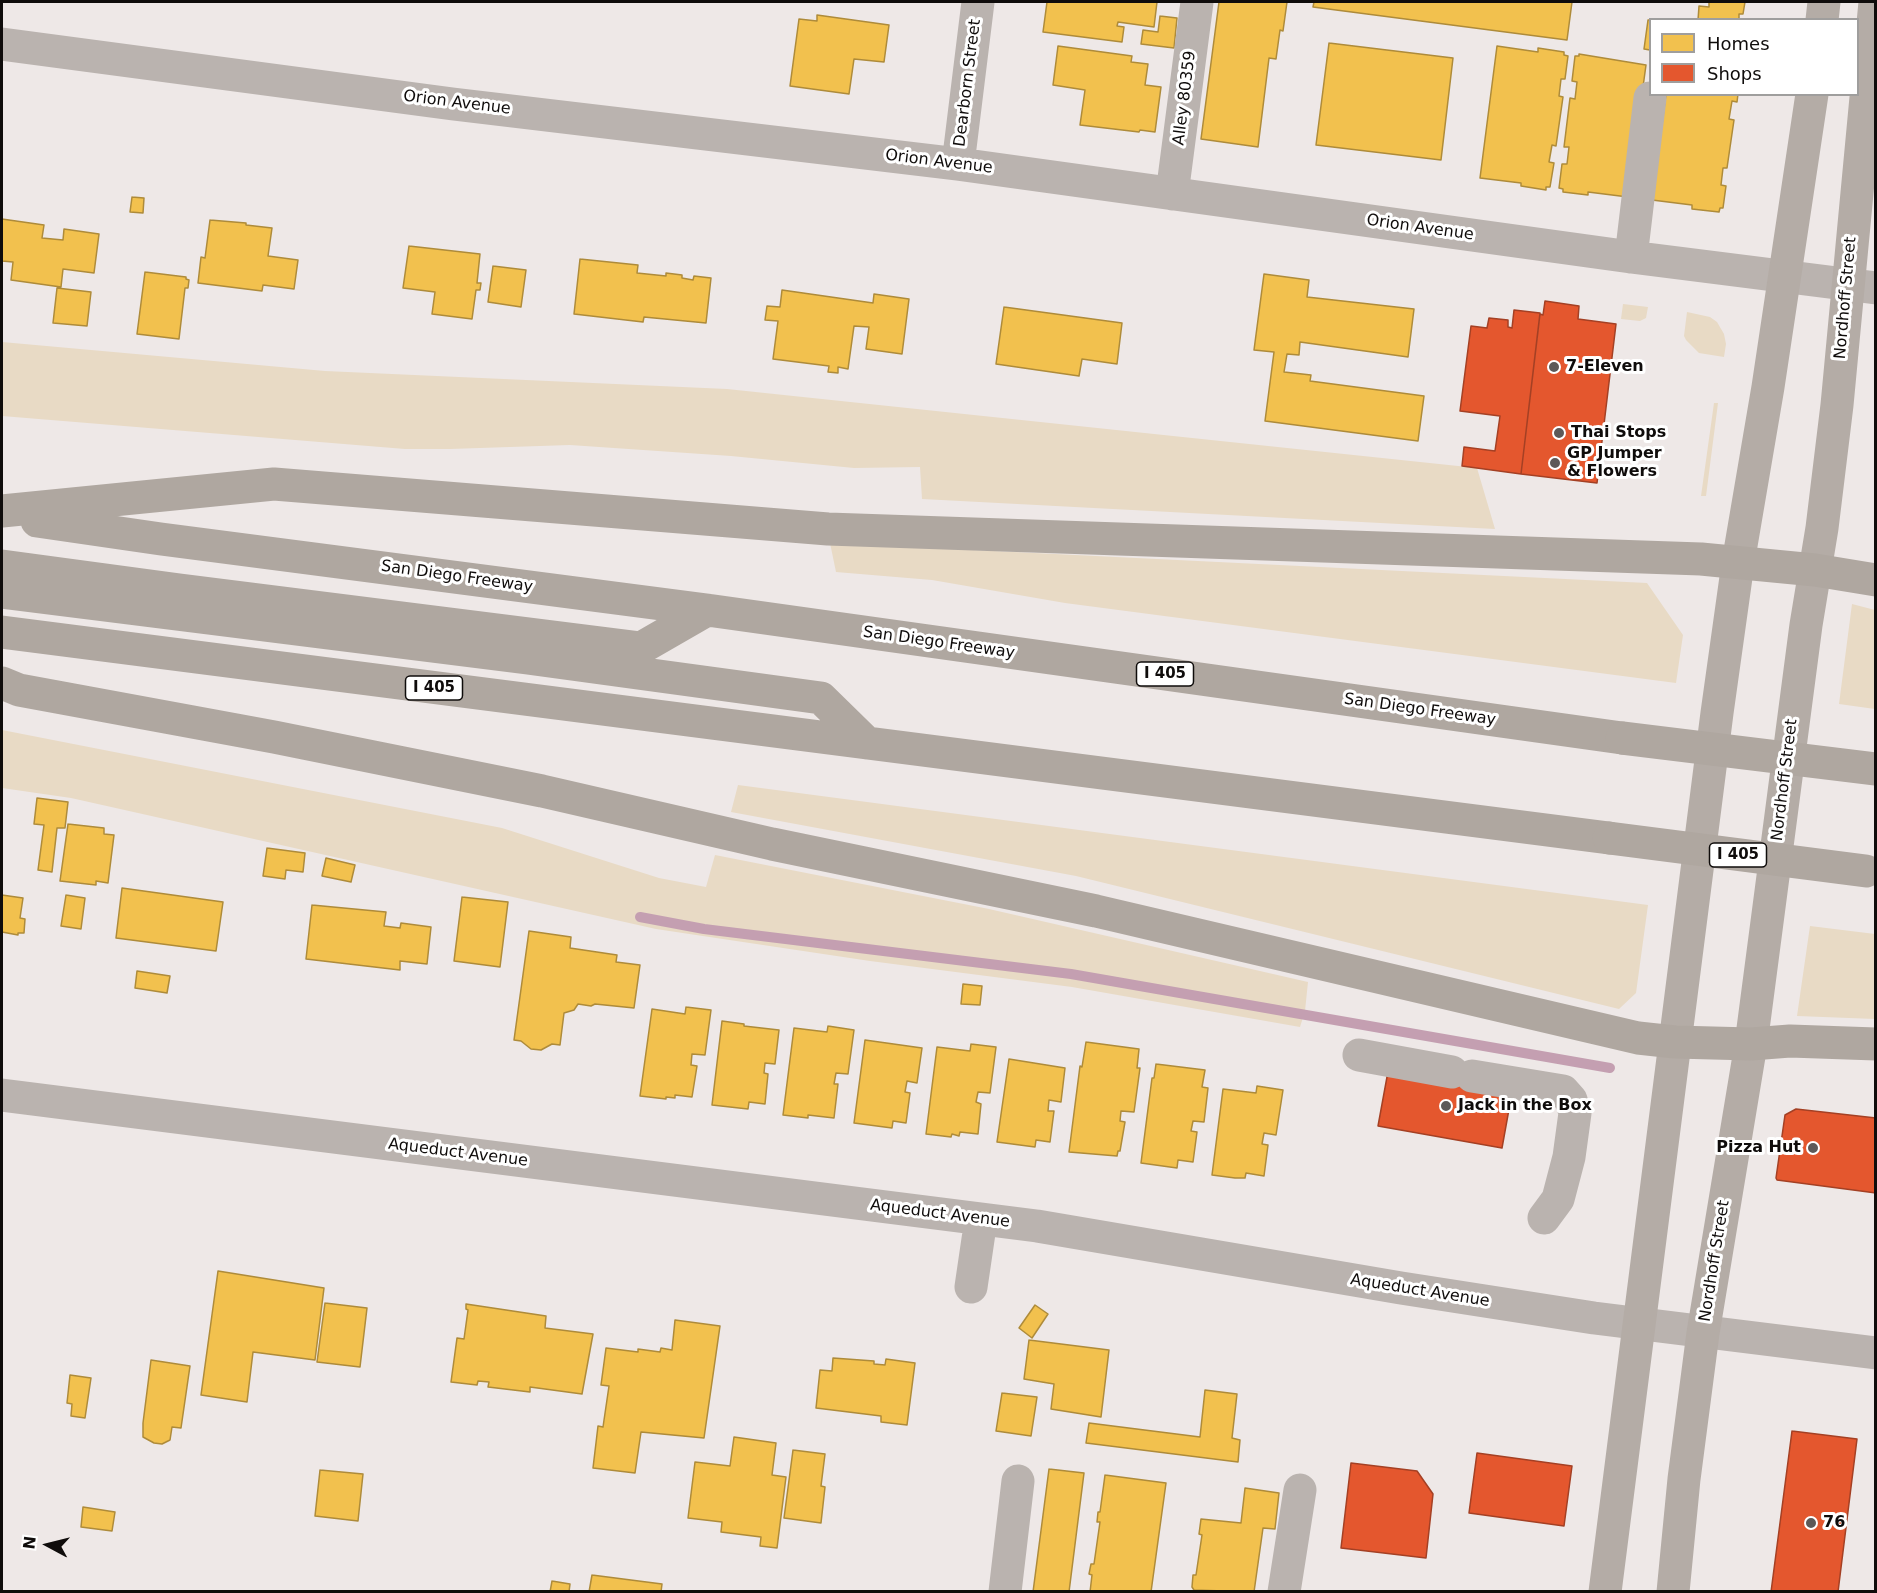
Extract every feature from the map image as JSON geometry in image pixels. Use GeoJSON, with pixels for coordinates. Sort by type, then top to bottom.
{"type":"FeatureCollection","features":[{"type":"Feature","properties":{"kind":"highway"},"geometry":{"type":"LineString","coordinates":[[2,511],[274,484],[828,529],[1689,559],[1815,570],[1875,580]]}},
{"type":"Feature","properties":{"kind":"highway","name":"San Diego Freeway"},"geometry":{"type":"LineString","coordinates":[[2,517],[707,610],[1622,738],[1875,769]]}},
{"type":"Feature","properties":{"kind":"highway"},"geometry":{"type":"LineString","coordinates":[[2,566],[641,648],[707,610]]}},
{"type":"Feature","properties":{"kind":"highway"},"geometry":{"type":"LineString","coordinates":[[2,592],[821,698],[867,743]]}},
{"type":"Feature","properties":{"kind":"highway","name":"I 405"},"geometry":{"type":"LineString","coordinates":[[2,632],[1871,872]]}},
{"type":"Feature","properties":{"kind":"highway"},"geometry":{"type":"LineString","coordinates":[[2,683],[19,690],[274,737],[542,791],[772,844],[1096,911],[1638,1038],[1675,1042],[1751,1044],[1790,1041],[1875,1044]]}},
{"type":"Feature","properties":{"kind":"main road"},"geometry":{"type":"LineString","coordinates":[[1822,18],[1824,2]]}},
{"type":"Feature","properties":{"kind":"main road","name":"Nordhoff Street"},"geometry":{"type":"LineString","coordinates":[[1673,1592],[1684,1479],[1703,1333],[1751,1044],[1837,405],[1861,286],[1875,2]]}},
{"type":"Feature","properties":{"kind":"main road"},"geometry":{"type":"LineString","coordinates":[[1605,1592],[1738,563],[1812,96]]}},
{"type":"Feature","properties":{"kind":"street","name":"Dearborn Street"},"geometry":{"type":"LineString","coordinates":[[958,164],[978,2]]}},
{"type":"Feature","properties":{"kind":"street","name":"Alley 80359"},"geometry":{"type":"LineString","coordinates":[[1172,194],[1197,2]]}},
{"type":"Feature","properties":{"kind":"street","name":"Orion Avenue"},"geometry":{"type":"LineString","coordinates":[[2,44],[465,105],[958,164],[1631,257],[1861,286]]}},
{"type":"Feature","properties":{"kind":"street"},"geometry":{"type":"LineString","coordinates":[[1631,257],[1650,98]]}},
{"type":"Feature","properties":{"kind":"street"},"geometry":{"type":"LineString","coordinates":[[1359,1055],[1563,1091],[1571,1101],[1575,1113],[1569,1157],[1558,1199],[1544,1218]]}},
{"type":"Feature","properties":{"kind":"street","name":"Aqueduct Avenue"},"geometry":{"type":"LineString","coordinates":[[2,1095],[1037,1226],[1401,1288],[1639,1325],[1875,1353]]}},
{"type":"Feature","properties":{"kind":"street"},"geometry":{"type":"LineString","coordinates":[[971,1287],[981,1219]]}},
{"type":"Feature","properties":{"kind":"street"},"geometry":{"type":"LineString","coordinates":[[1005,1592],[1018,1481]]}},
{"type":"Feature","properties":{"kind":"street"},"geometry":{"type":"LineString","coordinates":[[1284,1592],[1300,1490]]}},
{"type":"Feature","properties":{"kind":"shaded area"},"geometry":{"type":"Polygon","coordinates":[[[1623,304],[1648,307],[1646,318],[1640,321],[1621,319],[1623,304]]]}},
{"type":"Feature","properties":{"kind":"shaded area"},"geometry":{"type":"Polygon","coordinates":[[[1687,312],[1710,317],[1717,322],[1724,334],[1726,344],[1724,357],[1699,353],[1686,340],[1684,336],[1687,312]]]}},
{"type":"Feature","properties":{"kind":"shaded area"},"geometry":{"type":"Polygon","coordinates":[[[2,342],[325,371],[727,389],[1477,468],[1495,529],[922,499],[920,467],[854,468],[731,456],[570,445],[405,449],[2,416],[2,342]]]}},
{"type":"Feature","properties":{"kind":"shaded area"},"geometry":{"type":"Polygon","coordinates":[[[1714,403],[1718,403],[1706,496],[1701,496],[1714,403]]]}},
{"type":"Feature","properties":{"kind":"shaded area"},"geometry":{"type":"Polygon","coordinates":[[[830,543],[1647,583],[1683,635],[1676,683],[1065,603],[932,580],[836,572],[830,543]]]}},
{"type":"Feature","properties":{"kind":"shaded area"},"geometry":{"type":"Polygon","coordinates":[[[1852,604],[1875,610],[1875,709],[1839,704],[1852,604]]]}},
{"type":"Feature","properties":{"kind":"shaded area"},"geometry":{"type":"Polygon","coordinates":[[[2,730],[502,828],[659,878],[706,887],[715,855],[989,909],[1308,982],[1305,1011],[1300,1027],[1072,987],[870,961],[656,929],[71,798],[2,788],[2,730]]]}},
{"type":"Feature","properties":{"kind":"shaded area"},"geometry":{"type":"Polygon","coordinates":[[[738,785],[1648,905],[1636,993],[1619,1009],[1076,876],[731,812],[738,785]]]}},
{"type":"Feature","properties":{"kind":"shaded area"},"geometry":{"type":"Polygon","coordinates":[[[1810,926],[1875,934],[1875,1019],[1797,1016],[1810,926]]]}},
{"type":"Feature","properties":{"kind":"building: Homes"},"geometry":{"type":"Polygon","coordinates":[[[1047,2],[1157,2],[1154,27],[1118,22],[1117,26],[1124,27],[1122,42],[1043,32],[1047,2]]]}},
{"type":"Feature","properties":{"kind":"building: Homes"},"geometry":{"type":"Polygon","coordinates":[[[1219,2],[1287,2],[1276,59],[1269,58],[1258,147],[1201,139],[1219,2]]]}},
{"type":"Feature","properties":{"kind":"building: Homes"},"geometry":{"type":"Polygon","coordinates":[[[1314,2],[1572,2],[1567,40],[1313,7],[1314,2]]]}},
{"type":"Feature","properties":{"kind":"building: Homes"},"geometry":{"type":"Polygon","coordinates":[[[1709,2],[1745,2],[1743,14],[1739,14],[1739,18],[1698,18],[1699,6],[1709,7],[1709,2]]]}},
{"type":"Feature","properties":{"kind":"building: Homes"},"geometry":{"type":"Polygon","coordinates":[[[817,15],[889,25],[884,62],[854,59],[849,94],[790,86],[799,19],[817,21],[817,15]]]}},
{"type":"Feature","properties":{"kind":"building: Homes"},"geometry":{"type":"Polygon","coordinates":[[[1160,16],[1177,18],[1174,48],[1141,44],[1143,30],[1158,32],[1160,16]]]}},
{"type":"Feature","properties":{"kind":"building: Homes"},"geometry":{"type":"Polygon","coordinates":[[[1648,20],[1649,20],[1649,50],[1644,49],[1648,20]]]}},
{"type":"Feature","properties":{"kind":"building: Homes"},"geometry":{"type":"Polygon","coordinates":[[[1329,43],[1453,58],[1441,160],[1316,145],[1329,43]]]}},
{"type":"Feature","properties":{"kind":"building: Homes"},"geometry":{"type":"Polygon","coordinates":[[[1058,46],[1132,56],[1131,62],[1148,64],[1145,85],[1161,87],[1155,132],[1080,125],[1085,90],[1053,85],[1058,46]]]}},
{"type":"Feature","properties":{"kind":"building: Homes"},"geometry":{"type":"Polygon","coordinates":[[[1497,46],[1538,52],[1538,48],[1564,52],[1564,55],[1568,56],[1565,79],[1561,79],[1559,96],[1563,97],[1556,146],[1552,145],[1549,162],[1554,163],[1550,187],[1546,187],[1546,190],[1521,186],[1521,183],[1480,178],[1497,46]]]}},
{"type":"Feature","properties":{"kind":"building: Homes"},"geometry":{"type":"Polygon","coordinates":[[[1579,54],[1646,65],[1628,197],[1588,192],[1588,195],[1563,192],[1563,189],[1559,188],[1562,164],[1567,164],[1569,147],[1564,147],[1570,98],[1575,99],[1577,82],[1572,81],[1575,56],[1579,54]]]}},
{"type":"Feature","properties":{"kind":"building: Homes"},"geometry":{"type":"Polygon","coordinates":[[[1666,96],[1738,96],[1737,102],[1732,101],[1729,119],[1734,120],[1727,168],[1723,168],[1721,185],[1726,186],[1723,208],[1720,208],[1719,212],[1692,209],[1692,205],[1652,200],[1666,96]]]}},
{"type":"Feature","properties":{"kind":"building: Homes"},"geometry":{"type":"Polygon","coordinates":[[[132,197],[144,198],[143,213],[130,212],[132,197]]]}},
{"type":"Feature","properties":{"kind":"building: Homes"},"geometry":{"type":"Polygon","coordinates":[[[2,219],[44,225],[42,238],[63,240],[64,229],[99,234],[94,273],[63,269],[61,287],[11,280],[13,262],[2,261],[2,219]]]}},
{"type":"Feature","properties":{"kind":"building: Homes"},"geometry":{"type":"Polygon","coordinates":[[[210,220],[272,228],[268,256],[298,260],[294,289],[263,285],[262,291],[198,283],[201,257],[205,258],[210,220]]]}},
{"type":"Feature","properties":{"kind":"building: Homes"},"geometry":{"type":"Polygon","coordinates":[[[409,246],[480,254],[477,283],[481,283],[480,290],[476,290],[472,319],[432,314],[435,292],[403,288],[409,246]]]}},
{"type":"Feature","properties":{"kind":"building: Homes"},"geometry":{"type":"Polygon","coordinates":[[[580,259],[638,265],[637,273],[682,275],[682,278],[693,280],[694,276],[711,278],[706,323],[644,317],[643,322],[574,314],[580,259]]]}},
{"type":"Feature","properties":{"kind":"building: Homes"},"geometry":{"type":"Polygon","coordinates":[[[493,266],[526,270],[521,307],[488,302],[493,266]]]}},
{"type":"Feature","properties":{"kind":"building: Homes"},"geometry":{"type":"Polygon","coordinates":[[[145,272],[186,277],[189,280],[188,288],[185,288],[179,339],[137,334],[145,272]]]}},
{"type":"Feature","properties":{"kind":"building: Homes"},"geometry":{"type":"Polygon","coordinates":[[[1264,274],[1309,280],[1307,297],[1414,309],[1408,357],[1300,342],[1299,355],[1287,354],[1284,372],[1311,375],[1310,381],[1424,396],[1418,441],[1265,421],[1274,352],[1254,350],[1264,274]]]}},
{"type":"Feature","properties":{"kind":"building: Homes"},"geometry":{"type":"Polygon","coordinates":[[[57,288],[91,292],[87,326],[53,323],[57,288]]]}},
{"type":"Feature","properties":{"kind":"building: Homes"},"geometry":{"type":"Polygon","coordinates":[[[782,290],[873,303],[874,294],[909,299],[902,354],[866,349],[869,327],[854,326],[848,369],[838,367],[838,373],[828,372],[829,366],[773,359],[778,321],[765,320],[767,306],[780,307],[782,290]]]}},
{"type":"Feature","properties":{"kind":"building: Homes"},"geometry":{"type":"Polygon","coordinates":[[[1004,307],[1122,323],[1117,364],[1082,359],[1079,376],[996,364],[1004,307]]]}},
{"type":"Feature","properties":{"kind":"building: Homes"},"geometry":{"type":"Polygon","coordinates":[[[37,798],[68,802],[65,828],[57,828],[52,872],[38,870],[44,825],[34,824],[37,798]]]}},
{"type":"Feature","properties":{"kind":"building: Homes"},"geometry":{"type":"Polygon","coordinates":[[[68,824],[104,828],[104,834],[114,835],[108,883],[96,881],[96,885],[60,881],[68,824]]]}},
{"type":"Feature","properties":{"kind":"building: Homes"},"geometry":{"type":"Polygon","coordinates":[[[267,848],[305,853],[303,872],[286,870],[285,879],[263,876],[267,848]]]}},
{"type":"Feature","properties":{"kind":"building: Homes"},"geometry":{"type":"Polygon","coordinates":[[[326,858],[355,865],[351,882],[322,876],[326,858]]]}},
{"type":"Feature","properties":{"kind":"building: Homes"},"geometry":{"type":"Polygon","coordinates":[[[122,888],[223,902],[216,951],[116,938],[122,888]]]}},
{"type":"Feature","properties":{"kind":"building: Homes"},"geometry":{"type":"Polygon","coordinates":[[[2,895],[23,898],[20,918],[25,919],[24,933],[18,933],[18,935],[2,932],[2,895]]]}},
{"type":"Feature","properties":{"kind":"building: Homes"},"geometry":{"type":"Polygon","coordinates":[[[66,895],[85,898],[81,929],[61,926],[66,895]]]}},
{"type":"Feature","properties":{"kind":"building: Homes"},"geometry":{"type":"Polygon","coordinates":[[[462,897],[508,902],[500,967],[454,961],[462,897]]]}},
{"type":"Feature","properties":{"kind":"building: Homes"},"geometry":{"type":"Polygon","coordinates":[[[312,905],[386,912],[384,926],[400,928],[401,923],[431,927],[427,964],[400,961],[400,970],[306,959],[312,905]]]}},
{"type":"Feature","properties":{"kind":"building: Homes"},"geometry":{"type":"Polygon","coordinates":[[[529,931],[571,937],[570,948],[617,955],[616,962],[640,965],[634,1008],[578,1004],[574,1010],[564,1013],[560,1045],[552,1044],[541,1050],[531,1049],[521,1041],[514,1040],[529,931]]]}},
{"type":"Feature","properties":{"kind":"building: Homes"},"geometry":{"type":"Polygon","coordinates":[[[137,971],[170,976],[167,993],[135,988],[137,971]]]}},
{"type":"Feature","properties":{"kind":"building: Homes"},"geometry":{"type":"Polygon","coordinates":[[[963,984],[982,986],[980,1005],[961,1004],[963,984]]]}},
{"type":"Feature","properties":{"kind":"building: Homes"},"geometry":{"type":"Polygon","coordinates":[[[686,1007],[711,1010],[705,1055],[692,1054],[691,1065],[697,1066],[692,1097],[675,1095],[675,1098],[666,1097],[666,1099],[640,1096],[652,1009],[685,1014],[686,1007]]]}},
{"type":"Feature","properties":{"kind":"building: Homes"},"geometry":{"type":"Polygon","coordinates":[[[722,1021],[779,1030],[775,1064],[765,1063],[764,1073],[768,1074],[765,1104],[749,1102],[748,1109],[712,1105],[722,1021]]]}},
{"type":"Feature","properties":{"kind":"building: Homes"},"geometry":{"type":"Polygon","coordinates":[[[828,1026],[854,1030],[848,1074],[836,1073],[834,1084],[838,1084],[834,1118],[783,1115],[794,1028],[827,1032],[828,1026]]]}},
{"type":"Feature","properties":{"kind":"building: Homes"},"geometry":{"type":"Polygon","coordinates":[[[865,1040],[922,1048],[917,1083],[907,1081],[905,1092],[910,1093],[906,1123],[893,1121],[892,1128],[854,1123],[865,1040]]]}},
{"type":"Feature","properties":{"kind":"building: Homes"},"geometry":{"type":"Polygon","coordinates":[[[1086,1042],[1139,1049],[1137,1068],[1140,1068],[1134,1112],[1121,1111],[1120,1121],[1125,1122],[1117,1156],[1069,1152],[1080,1066],[1082,1067],[1086,1042]]]}},
{"type":"Feature","properties":{"kind":"building: Homes"},"geometry":{"type":"Polygon","coordinates":[[[971,1044],[996,1047],[990,1093],[978,1092],[976,1102],[981,1104],[978,1134],[960,1132],[959,1136],[952,1134],[951,1137],[926,1134],[937,1047],[970,1051],[971,1044]]]}},
{"type":"Feature","properties":{"kind":"building: Homes"},"geometry":{"type":"Polygon","coordinates":[[[1009,1059],[1065,1068],[1061,1102],[1049,1100],[1048,1111],[1054,1111],[1050,1142],[1036,1140],[1035,1147],[997,1142],[1009,1059]]]}},
{"type":"Feature","properties":{"kind":"building: Homes"},"geometry":{"type":"Polygon","coordinates":[[[1156,1064],[1205,1070],[1202,1087],[1208,1088],[1204,1122],[1193,1121],[1191,1131],[1197,1132],[1193,1162],[1178,1160],[1177,1168],[1141,1163],[1152,1078],[1154,1078],[1156,1064]]]}},
{"type":"Feature","properties":{"kind":"building: Homes"},"geometry":{"type":"Polygon","coordinates":[[[1257,1086],[1283,1090],[1276,1135],[1264,1133],[1262,1144],[1268,1145],[1264,1176],[1246,1173],[1245,1178],[1212,1175],[1223,1089],[1256,1093],[1257,1086]]]}},
{"type":"Feature","properties":{"kind":"building: Homes"},"geometry":{"type":"Polygon","coordinates":[[[218,1271],[324,1288],[315,1360],[253,1352],[247,1402],[201,1395],[218,1271]]]}},
{"type":"Feature","properties":{"kind":"building: Homes"},"geometry":{"type":"Polygon","coordinates":[[[325,1303],[367,1308],[360,1367],[317,1362],[325,1303]]]}},
{"type":"Feature","properties":{"kind":"building: Homes"},"geometry":{"type":"Polygon","coordinates":[[[466,1304],[546,1316],[545,1328],[593,1334],[582,1394],[530,1387],[530,1392],[488,1387],[489,1382],[478,1381],[477,1385],[451,1382],[457,1338],[464,1339],[468,1310],[466,1304]]]}},
{"type":"Feature","properties":{"kind":"building: Homes"},"geometry":{"type":"Polygon","coordinates":[[[1035,1305],[1048,1314],[1032,1338],[1019,1328],[1035,1305]]]}},
{"type":"Feature","properties":{"kind":"building: Homes"},"geometry":{"type":"Polygon","coordinates":[[[675,1320],[720,1326],[704,1438],[641,1432],[635,1473],[593,1468],[598,1426],[603,1427],[609,1386],[601,1385],[606,1348],[638,1352],[638,1349],[660,1352],[661,1348],[672,1350],[675,1320]]]}},
{"type":"Feature","properties":{"kind":"building: Homes"},"geometry":{"type":"Polygon","coordinates":[[[1029,1340],[1109,1350],[1101,1417],[1051,1409],[1054,1384],[1024,1379],[1029,1340]]]}},
{"type":"Feature","properties":{"kind":"building: Homes"},"geometry":{"type":"Polygon","coordinates":[[[833,1358],[874,1361],[874,1364],[885,1365],[886,1359],[915,1363],[907,1425],[881,1422],[881,1416],[816,1408],[820,1370],[832,1371],[833,1358]]]}},
{"type":"Feature","properties":{"kind":"building: Homes"},"geometry":{"type":"Polygon","coordinates":[[[151,1360],[190,1366],[181,1428],[172,1427],[170,1440],[162,1444],[154,1443],[143,1437],[151,1360]]]}},
{"type":"Feature","properties":{"kind":"building: Homes"},"geometry":{"type":"Polygon","coordinates":[[[70,1375],[91,1378],[85,1418],[71,1416],[72,1404],[67,1403],[70,1375]]]}},
{"type":"Feature","properties":{"kind":"building: Homes"},"geometry":{"type":"Polygon","coordinates":[[[1205,1390],[1237,1394],[1232,1438],[1240,1440],[1238,1462],[1086,1443],[1089,1423],[1200,1437],[1205,1390]]]}},
{"type":"Feature","properties":{"kind":"building: Homes"},"geometry":{"type":"Polygon","coordinates":[[[1002,1393],[1037,1397],[1031,1436],[996,1431],[1002,1393]]]}},
{"type":"Feature","properties":{"kind":"building: Homes"},"geometry":{"type":"Polygon","coordinates":[[[734,1437],[776,1443],[772,1475],[786,1477],[777,1548],[760,1546],[761,1537],[721,1532],[722,1522],[688,1518],[695,1462],[730,1466],[734,1437]]]}},
{"type":"Feature","properties":{"kind":"building: Homes"},"geometry":{"type":"Polygon","coordinates":[[[793,1450],[825,1454],[821,1486],[825,1487],[821,1523],[784,1518],[793,1450]]]}},
{"type":"Feature","properties":{"kind":"building: Homes"},"geometry":{"type":"Polygon","coordinates":[[[1049,1469],[1084,1473],[1069,1592],[1033,1592],[1049,1469]]]}},
{"type":"Feature","properties":{"kind":"building: Homes"},"geometry":{"type":"Polygon","coordinates":[[[320,1470],[363,1474],[358,1521],[315,1516],[320,1470]]]}},
{"type":"Feature","properties":{"kind":"building: Homes"},"geometry":{"type":"Polygon","coordinates":[[[1105,1475],[1166,1483],[1151,1592],[1090,1592],[1092,1575],[1089,1574],[1091,1564],[1094,1564],[1100,1522],[1097,1522],[1098,1512],[1100,1512],[1105,1475]]]}},
{"type":"Feature","properties":{"kind":"building: Homes"},"geometry":{"type":"Polygon","coordinates":[[[1245,1488],[1279,1493],[1275,1529],[1263,1528],[1254,1592],[1194,1590],[1193,1575],[1196,1575],[1202,1535],[1199,1534],[1201,1519],[1241,1523],[1245,1488]]]}},
{"type":"Feature","properties":{"kind":"building: Homes"},"geometry":{"type":"Polygon","coordinates":[[[83,1507],[115,1512],[112,1531],[81,1527],[83,1507]]]}},
{"type":"Feature","properties":{"kind":"building: Homes"},"geometry":{"type":"Polygon","coordinates":[[[592,1575],[662,1584],[661,1592],[589,1592],[592,1575]]]}},
{"type":"Feature","properties":{"kind":"building: Homes"},"geometry":{"type":"Polygon","coordinates":[[[552,1581],[570,1584],[569,1592],[550,1592],[552,1581]]]}},
{"type":"Feature","properties":{"kind":"building: Shops"},"geometry":{"type":"Polygon","coordinates":[[[1545,301],[1579,306],[1578,319],[1616,324],[1597,483],[1521,474],[1540,314],[1543,315],[1545,301]]]}},
{"type":"Feature","properties":{"kind":"building: Shops"},"geometry":{"type":"Polygon","coordinates":[[[1514,310],[1540,313],[1521,474],[1462,466],[1464,447],[1495,451],[1500,416],[1460,411],[1471,326],[1487,328],[1489,318],[1508,320],[1508,327],[1512,328],[1514,310]]]}},
{"type":"Feature","properties":{"kind":"building: Shops","name":"Jack in the Box"},"geometry":{"type":"Polygon","coordinates":[[[1389,1066],[1513,1087],[1502,1148],[1378,1126],[1389,1066]]]}},
{"type":"Feature","properties":{"kind":"building: Shops"},"geometry":{"type":"Polygon","coordinates":[[[1796,1109],[1876,1118],[1876,1193],[1777,1180],[1785,1115],[1796,1109]]]}},
{"type":"Feature","properties":{"kind":"building: Shops"},"geometry":{"type":"Polygon","coordinates":[[[1792,1431],[1857,1439],[1838,1592],[1771,1592],[1792,1431]]]}},
{"type":"Feature","properties":{"kind":"building: Shops"},"geometry":{"type":"Polygon","coordinates":[[[1477,1453],[1572,1466],[1564,1526],[1469,1513],[1477,1453]]]}},
{"type":"Feature","properties":{"kind":"building: Shops"},"geometry":{"type":"Polygon","coordinates":[[[1351,1463],[1417,1471],[1433,1494],[1426,1558],[1341,1548],[1351,1463]]]}},
{"type":"Feature","properties":{"kind":"waterway"},"geometry":{"type":"LineString","coordinates":[[640,917],[704,929],[1071,974],[1610,1068]]}},
{"type":"Feature","properties":{"kind":"place","name":"7-Eleven"},"geometry":{"type":"Point","coordinates":[1554,367]}},
{"type":"Feature","properties":{"kind":"place","name":"Thai Stops"},"geometry":{"type":"Point","coordinates":[1559,433]}},
{"type":"Feature","properties":{"kind":"place","name":"GP Jumper & Flowers"},"geometry":{"type":"Point","coordinates":[1555,463]}},
{"type":"Feature","properties":{"kind":"place","name":"Jack in the Box"},"geometry":{"type":"Point","coordinates":[1446,1106]}},
{"type":"Feature","properties":{"kind":"place","name":"Pizza Hut"},"geometry":{"type":"Point","coordinates":[1813,1148]}},
{"type":"Feature","properties":{"kind":"place","name":"76"},"geometry":{"type":"Point","coordinates":[1811,1523]}}]}
